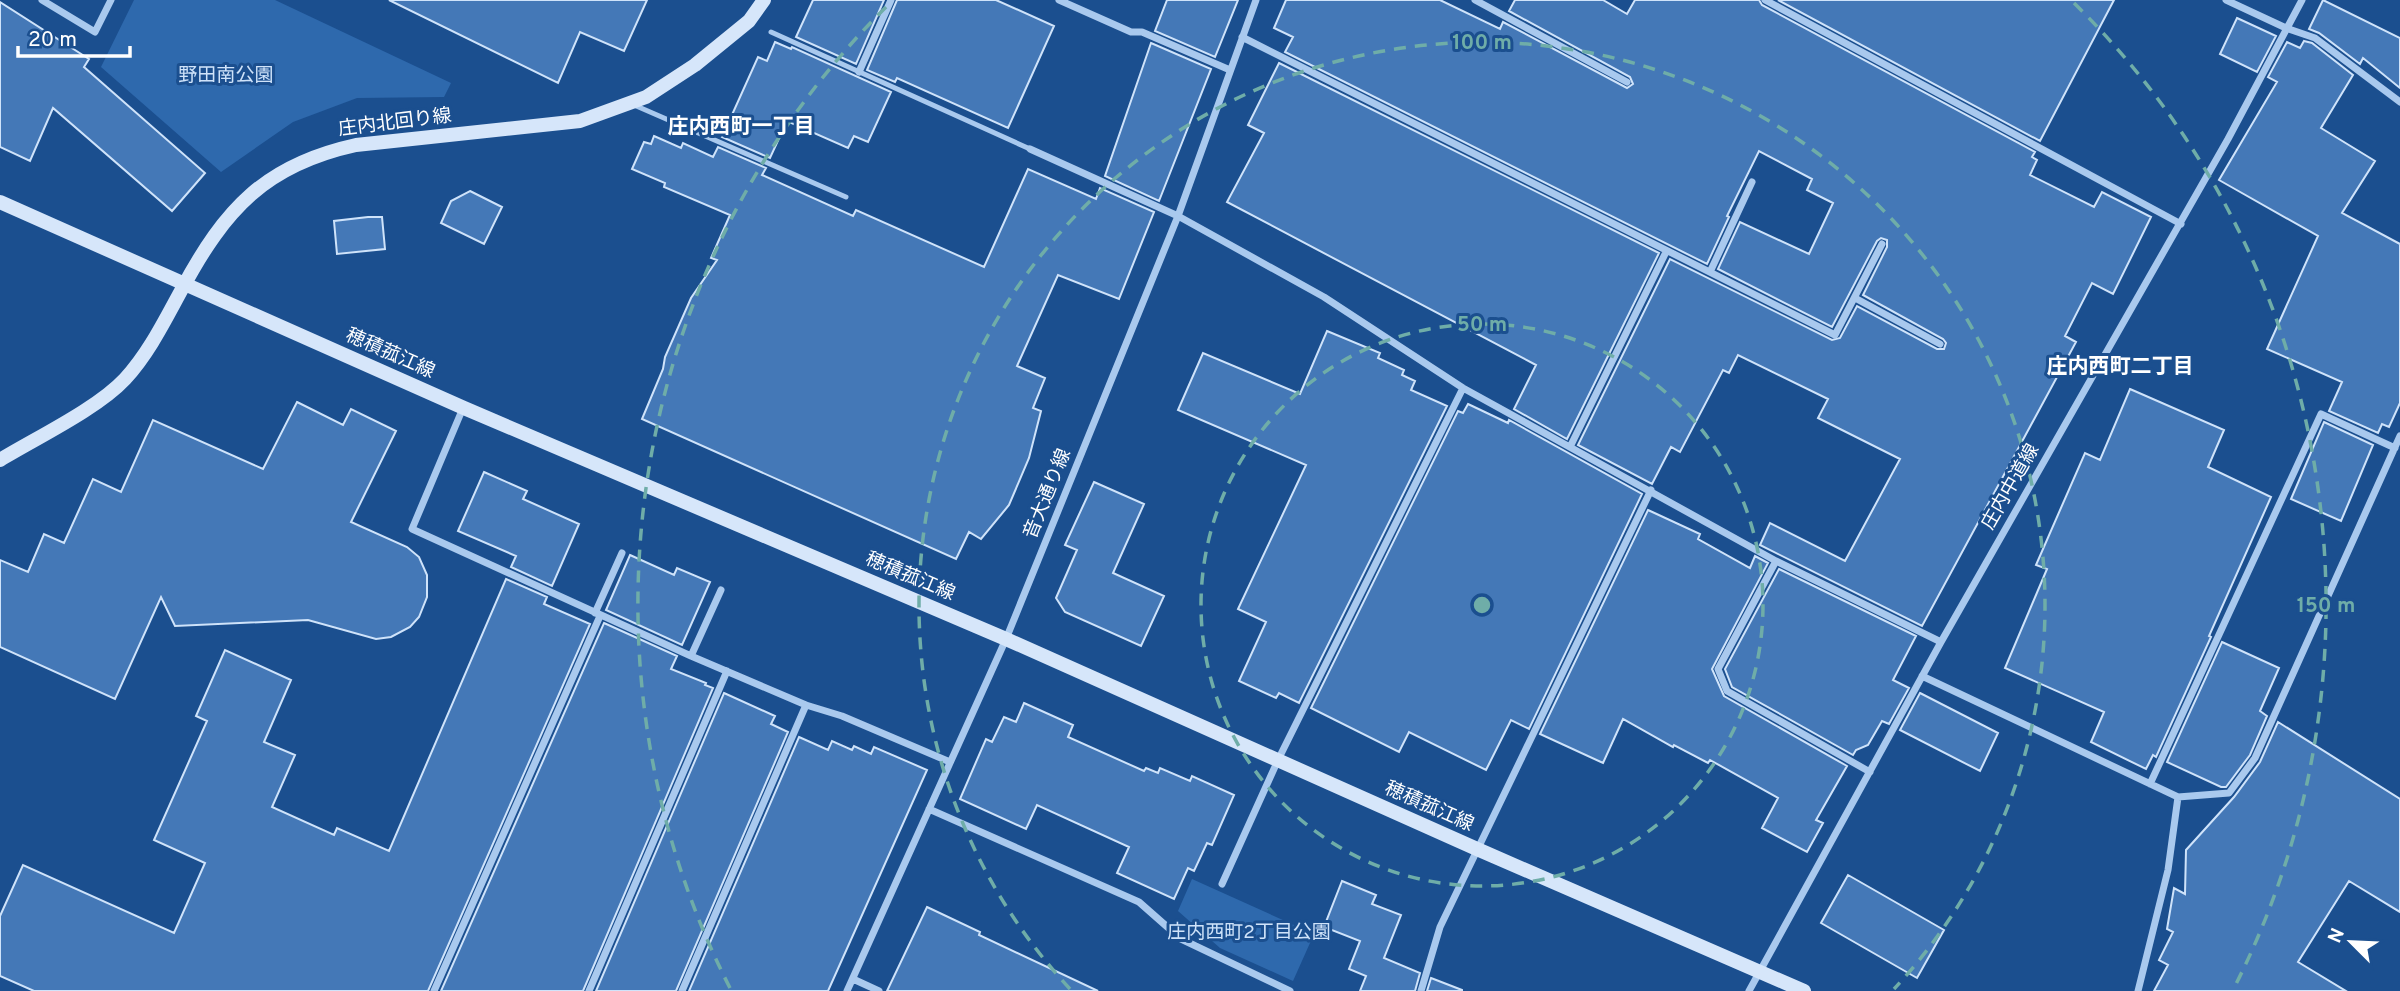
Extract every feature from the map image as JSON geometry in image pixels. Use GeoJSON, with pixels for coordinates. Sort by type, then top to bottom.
{"type":"FeatureCollection","features":[{"type":"Feature","properties":{"kind":"street"},"geometry":{"type":"LineString","coordinates":[[42,0],[95,32],[111,0]]}},
{"type":"Feature","properties":{"kind":"street","name":"庄内北回り線"},"geometry":{"type":"LineString","coordinates":[[0,460],[87,408],[124,379],[156,337],[184,284],[224,221],[242,201],[279,173],[328,151],[367,144],[580,121],[646,97],[695,65],[749,21],[764,0]]}},
{"type":"Feature","properties":{"kind":"street"},"geometry":{"type":"LineString","coordinates":[[859,72],[891,0]]}},
{"type":"Feature","properties":{"kind":"street"},"geometry":{"type":"LineString","coordinates":[[1059,0],[1131,32],[1142,32],[1230,70]]}},
{"type":"Feature","properties":{"kind":"street","name":"音大通り線"},"geometry":{"type":"LineString","coordinates":[[848,991],[1006,639],[1178,216],[1256,0]]}},
{"type":"Feature","properties":{"kind":"street"},"geometry":{"type":"LineString","coordinates":[[1475,0],[1627,82]]}},
{"type":"Feature","properties":{"kind":"street"},"geometry":{"type":"LineString","coordinates":[[1765,0],[2181,224]]}},
{"type":"Feature","properties":{"kind":"street"},"geometry":{"type":"LineString","coordinates":[[2226,0],[2286,28],[2315,38],[2400,102]]}},
{"type":"Feature","properties":{"kind":"street","name":"庄内中道線"},"geometry":{"type":"LineString","coordinates":[[1749,991],[1941,642],[2181,224],[2302,0]]}},
{"type":"Feature","properties":{"kind":"street"},"geometry":{"type":"LineString","coordinates":[[1242,37],[1835,335],[1882,244]]}},
{"type":"Feature","properties":{"kind":"street"},"geometry":{"type":"LineString","coordinates":[[1030,149],[1178,216],[1324,297],[1463,388],[1776,561],[1941,642]]}},
{"type":"Feature","properties":{"kind":"street"},"geometry":{"type":"LineString","coordinates":[[1710,272],[1752,182]]}},
{"type":"Feature","properties":{"kind":"street","name":"穂積菰江線"},"geometry":{"type":"LineString","coordinates":[[0,202],[464,408],[1006,639],[1804,991]]}},
{"type":"Feature","properties":{"kind":"street"},"geometry":{"type":"LineString","coordinates":[[1570,447],[1666,252]]}},
{"type":"Feature","properties":{"kind":"street"},"geometry":{"type":"LineString","coordinates":[[1855,298],[1940,344]]}},
{"type":"Feature","properties":{"kind":"street"},"geometry":{"type":"LineString","coordinates":[[1222,884],[1278,760],[1463,388]]}},
{"type":"Feature","properties":{"kind":"street"},"geometry":{"type":"LineString","coordinates":[[464,408],[412,529],[691,656],[950,762]]}},
{"type":"Feature","properties":{"kind":"street"},"geometry":{"type":"LineString","coordinates":[[2150,784],[2321,414],[2397,449]]}},
{"type":"Feature","properties":{"kind":"street"},"geometry":{"type":"LineString","coordinates":[[1922,676],[2178,797],[2229,793],[2255,758],[2397,449],[2400,436]]}},
{"type":"Feature","properties":{"kind":"street"},"geometry":{"type":"LineString","coordinates":[[1421,991],[1440,927],[1651,491]]}},
{"type":"Feature","properties":{"kind":"street"},"geometry":{"type":"LineString","coordinates":[[434,991],[598,615],[622,553]]}},
{"type":"Feature","properties":{"kind":"street"},"geometry":{"type":"LineString","coordinates":[[1776,561],[1718,669],[1727,691],[1870,772]]}},
{"type":"Feature","properties":{"kind":"street"},"geometry":{"type":"LineString","coordinates":[[691,656],[721,590]]}},
{"type":"Feature","properties":{"kind":"street"},"geometry":{"type":"LineString","coordinates":[[589,991],[727,671]]}},
{"type":"Feature","properties":{"kind":"street"},"geometry":{"type":"LineString","coordinates":[[682,991],[806,705]]}},
{"type":"Feature","properties":{"kind":"street"},"geometry":{"type":"LineString","coordinates":[[2137,991],[2168,870],[2178,797]]}},
{"type":"Feature","properties":{"kind":"street"},"geometry":{"type":"LineString","coordinates":[[929,809],[1139,902],[1181,939],[1290,991]]}},
{"type":"Feature","properties":{"kind":"street"},"geometry":{"type":"LineString","coordinates":[[853,979],[879,991]]}},
{"type":"Feature","properties":{"kind":"lane"},"geometry":{"type":"LineString","coordinates":[[771,32],[1030,149]]}},
{"type":"Feature","properties":{"kind":"lane"},"geometry":{"type":"LineString","coordinates":[[629,103],[846,197]]}},
{"type":"Feature","properties":{"kind":"green space","name":"野田南公園"},"geometry":{"type":"Polygon","coordinates":[[[134,0],[275,0],[451,83],[444,97],[357,98],[293,122],[221,172],[101,67],[134,0]]]}},
{"type":"Feature","properties":{"kind":"green space","name":"庄内西町2丁目公園"},"geometry":{"type":"Polygon","coordinates":[[[1192,879],[1314,934],[1293,981],[1220,948],[1178,911],[1192,879]]]}},
{"type":"Feature","properties":{"kind":"building"},"geometry":{"type":"Polygon","coordinates":[[[389,0],[647,0],[624,51],[580,32],[558,83],[389,0]]]}},
{"type":"Feature","properties":{"kind":"building"},"geometry":{"type":"Polygon","coordinates":[[[813,0],[884,0],[856,64],[796,37],[813,0]]]}},
{"type":"Feature","properties":{"kind":"building"},"geometry":{"type":"Polygon","coordinates":[[[897,0],[996,0],[1054,26],[1008,128],[897,78],[895,82],[867,70],[897,0]]]}},
{"type":"Feature","properties":{"kind":"building"},"geometry":{"type":"Polygon","coordinates":[[[1167,0],[1238,0],[1215,57],[1155,31],[1167,0]]]}},
{"type":"Feature","properties":{"kind":"building"},"geometry":{"type":"Polygon","coordinates":[[[1286,0],[1440,0],[1500,29],[1503,22],[1627,88],[1633,84],[1630,77],[1509,11],[1515,0],[1603,0],[1627,14],[1635,0],[1759,0],[1762,5],[2035,152],[2032,157],[2037,160],[2030,175],[2094,207],[2102,192],[2151,217],[2113,294],[2092,283],[2065,336],[2076,342],[1922,626],[1760,545],[1770,523],[1845,561],[1900,459],[1818,418],[1828,399],[1738,355],[1729,373],[1723,370],[1680,452],[1671,447],[1652,484],[1578,445],[1670,259],[1832,340],[1840,338],[1857,306],[1937,349],[1944,349],[1946,343],[1943,339],[1863,295],[1887,247],[1887,240],[1881,238],[1877,241],[1832,327],[1718,269],[1740,222],[1809,254],[1833,203],[1807,190],[1812,179],[1759,151],[1707,264],[1285,52],[1293,37],[1274,28],[1286,0]]]}},
{"type":"Feature","properties":{"kind":"building"},"geometry":{"type":"Polygon","coordinates":[[[1778,0],[2114,0],[2040,141],[1778,0]]]}},
{"type":"Feature","properties":{"kind":"building"},"geometry":{"type":"Polygon","coordinates":[[[2323,0],[2400,38],[2400,88],[2363,58],[2360,64],[2319,33],[2309,29],[2323,0]]]}},
{"type":"Feature","properties":{"kind":"building"},"geometry":{"type":"Polygon","coordinates":[[[0,2],[89,59],[84,67],[205,173],[172,211],[53,108],[30,161],[0,147],[0,2]]]}},
{"type":"Feature","properties":{"kind":"building"},"geometry":{"type":"Polygon","coordinates":[[[2237,18],[2276,36],[2257,72],[2220,54],[2237,18]]]}},
{"type":"Feature","properties":{"kind":"building"},"geometry":{"type":"Polygon","coordinates":[[[2304,41],[2312,43],[2353,75],[2321,128],[2375,161],[2342,213],[2400,244],[2400,403],[2389,427],[2382,424],[2378,433],[2329,411],[2342,382],[2267,349],[2318,236],[2219,180],[2277,82],[2268,77],[2287,42],[2300,48],[2304,41]]]}},
{"type":"Feature","properties":{"kind":"building"},"geometry":{"type":"Polygon","coordinates":[[[775,42],[791,49],[792,47],[891,92],[868,142],[854,136],[848,148],[787,121],[770,158],[722,137],[758,57],[767,61],[775,42]]]}},
{"type":"Feature","properties":{"kind":"building"},"geometry":{"type":"Polygon","coordinates":[[[1151,43],[1211,69],[1159,201],[1105,176],[1151,43]]]}},
{"type":"Feature","properties":{"kind":"building"},"geometry":{"type":"Polygon","coordinates":[[[1279,63],[1659,253],[1567,439],[1514,409],[1536,365],[1227,202],[1264,133],[1248,125],[1279,63]]]}},
{"type":"Feature","properties":{"kind":"building"},"geometry":{"type":"Polygon","coordinates":[[[654,136],[681,148],[683,143],[713,157],[718,147],[766,168],[762,175],[853,216],[856,210],[984,267],[1028,169],[1096,199],[1100,188],[1154,212],[1119,299],[1058,275],[1017,366],[1045,378],[1033,408],[1041,411],[1029,458],[1009,505],[981,539],[969,532],[956,559],[642,419],[691,298],[717,260],[711,258],[730,215],[664,187],[665,183],[632,169],[644,142],[651,144],[654,136]]]}},
{"type":"Feature","properties":{"kind":"building"},"geometry":{"type":"Polygon","coordinates":[[[470,191],[502,207],[484,244],[441,223],[451,201],[470,191]]]}},
{"type":"Feature","properties":{"kind":"building"},"geometry":{"type":"Polygon","coordinates":[[[382,217],[385,249],[337,254],[334,221],[382,217]]]}},
{"type":"Feature","properties":{"kind":"building"},"geometry":{"type":"Polygon","coordinates":[[[1327,331],[1380,353],[1378,358],[1404,370],[1402,375],[1415,381],[1411,390],[1447,406],[1299,703],[1279,693],[1276,698],[1239,681],[1266,622],[1238,609],[1306,465],[1178,410],[1203,353],[1300,394],[1327,331]]]}},
{"type":"Feature","properties":{"kind":"building"},"geometry":{"type":"Polygon","coordinates":[[[2130,389],[2224,430],[2208,467],[2271,497],[2156,757],[2153,755],[2146,769],[2091,742],[2104,712],[2005,668],[2047,569],[2036,565],[2085,453],[2100,460],[2130,389]]]}},
{"type":"Feature","properties":{"kind":"building"},"geometry":{"type":"Polygon","coordinates":[[[297,402],[343,425],[351,409],[396,431],[351,522],[407,547],[419,557],[427,575],[427,597],[419,617],[410,627],[391,637],[376,639],[308,620],[175,626],[161,597],[115,699],[0,647],[0,560],[28,572],[44,534],[64,543],[93,479],[121,492],[153,420],[263,469],[297,402]]]}},
{"type":"Feature","properties":{"kind":"building"},"geometry":{"type":"Polygon","coordinates":[[[1468,404],[1508,423],[1509,420],[1642,494],[1529,729],[1511,720],[1486,770],[1409,732],[1399,752],[1311,708],[1458,411],[1463,413],[1468,404]]]}},
{"type":"Feature","properties":{"kind":"building"},"geometry":{"type":"Polygon","coordinates":[[[2324,422],[2373,445],[2341,521],[2291,499],[2324,422]]]}},
{"type":"Feature","properties":{"kind":"building"},"geometry":{"type":"Polygon","coordinates":[[[484,472],[527,491],[523,499],[579,524],[552,586],[511,567],[516,556],[458,531],[484,472]]]}},
{"type":"Feature","properties":{"kind":"building"},"geometry":{"type":"Polygon","coordinates":[[[1094,482],[1144,504],[1113,573],[1164,596],[1141,646],[1065,612],[1056,598],[1077,550],[1065,545],[1094,482]]]}},
{"type":"Feature","properties":{"kind":"building"},"geometry":{"type":"Polygon","coordinates":[[[1648,510],[1700,534],[1698,539],[1750,568],[1755,556],[1768,563],[1712,669],[1724,696],[1847,766],[1816,820],[1823,823],[1807,852],[1762,828],[1778,798],[1710,760],[1708,763],[1674,745],[1673,747],[1623,719],[1603,763],[1540,734],[1648,510]]]}},
{"type":"Feature","properties":{"kind":"building"},"geometry":{"type":"Polygon","coordinates":[[[630,555],[674,575],[677,568],[710,582],[682,645],[606,610],[630,555]]]}},
{"type":"Feature","properties":{"kind":"building"},"geometry":{"type":"Polygon","coordinates":[[[1779,569],[1916,636],[1893,680],[1909,688],[1889,724],[1882,721],[1868,745],[1856,750],[1853,755],[1732,687],[1725,669],[1779,569]]]}},
{"type":"Feature","properties":{"kind":"building"},"geometry":{"type":"Polygon","coordinates":[[[506,579],[547,597],[544,604],[590,624],[428,991],[34,991],[0,976],[0,916],[23,865],[174,933],[205,863],[154,840],[207,721],[196,716],[225,650],[291,680],[264,742],[295,755],[272,807],[334,835],[337,828],[389,851],[506,579]]]}},
{"type":"Feature","properties":{"kind":"building"},"geometry":{"type":"Polygon","coordinates":[[[604,623],[677,656],[671,669],[713,688],[583,991],[441,991],[604,623]]]}},
{"type":"Feature","properties":{"kind":"building"},"geometry":{"type":"Polygon","coordinates":[[[2222,642],[2279,668],[2260,711],[2267,716],[2250,755],[2226,787],[2167,762],[2222,642]]]}},
{"type":"Feature","properties":{"kind":"building"},"geometry":{"type":"Polygon","coordinates":[[[724,693],[775,716],[771,724],[788,732],[676,991],[596,991],[724,693]]]}},
{"type":"Feature","properties":{"kind":"building"},"geometry":{"type":"Polygon","coordinates":[[[1920,693],[1998,733],[1980,771],[1900,730],[1920,693]]]}},
{"type":"Feature","properties":{"kind":"building"},"geometry":{"type":"Polygon","coordinates":[[[1024,703],[1073,725],[1068,737],[1144,771],[1146,768],[1158,773],[1160,768],[1190,781],[1192,776],[1234,795],[1212,845],[1207,843],[1194,871],[1188,868],[1174,899],[1117,873],[1129,847],[1037,805],[1026,829],[960,799],[986,739],[992,742],[1004,717],[1016,722],[1024,703]]]}},
{"type":"Feature","properties":{"kind":"building"},"geometry":{"type":"Polygon","coordinates":[[[2278,722],[2400,799],[2400,912],[2349,881],[2298,962],[2346,991],[2154,991],[2168,965],[2159,960],[2173,932],[2167,929],[2174,888],[2185,894],[2186,850],[2234,797],[2260,762],[2278,722]]]}},
{"type":"Feature","properties":{"kind":"building"},"geometry":{"type":"Polygon","coordinates":[[[799,737],[828,750],[832,741],[852,750],[854,746],[871,754],[874,747],[927,770],[828,991],[689,991],[799,737]]]}},
{"type":"Feature","properties":{"kind":"building"},"geometry":{"type":"Polygon","coordinates":[[[1848,875],[1944,930],[1917,978],[1821,923],[1848,875]]]}},
{"type":"Feature","properties":{"kind":"building"},"geometry":{"type":"Polygon","coordinates":[[[1342,881],[1376,895],[1372,904],[1401,915],[1384,958],[1420,973],[1415,991],[1360,991],[1366,976],[1349,969],[1360,941],[1324,927],[1342,881]]]}},
{"type":"Feature","properties":{"kind":"building"},"geometry":{"type":"Polygon","coordinates":[[[927,907],[980,932],[979,935],[1098,991],[887,991],[927,907]]]}},
{"type":"Feature","properties":{"kind":"building"},"geometry":{"type":"Polygon","coordinates":[[[1431,978],[1462,990],[1462,991],[1427,991],[1431,978]]]}},
{"type":"Feature","properties":{"kind":"district","name":"庄内西町一丁目"},"geometry":{"type":"Point","coordinates":[741,127]}},
{"type":"Feature","properties":{"kind":"district","name":"庄内西町二丁目"},"geometry":{"type":"Point","coordinates":[2120,367]}}]}
